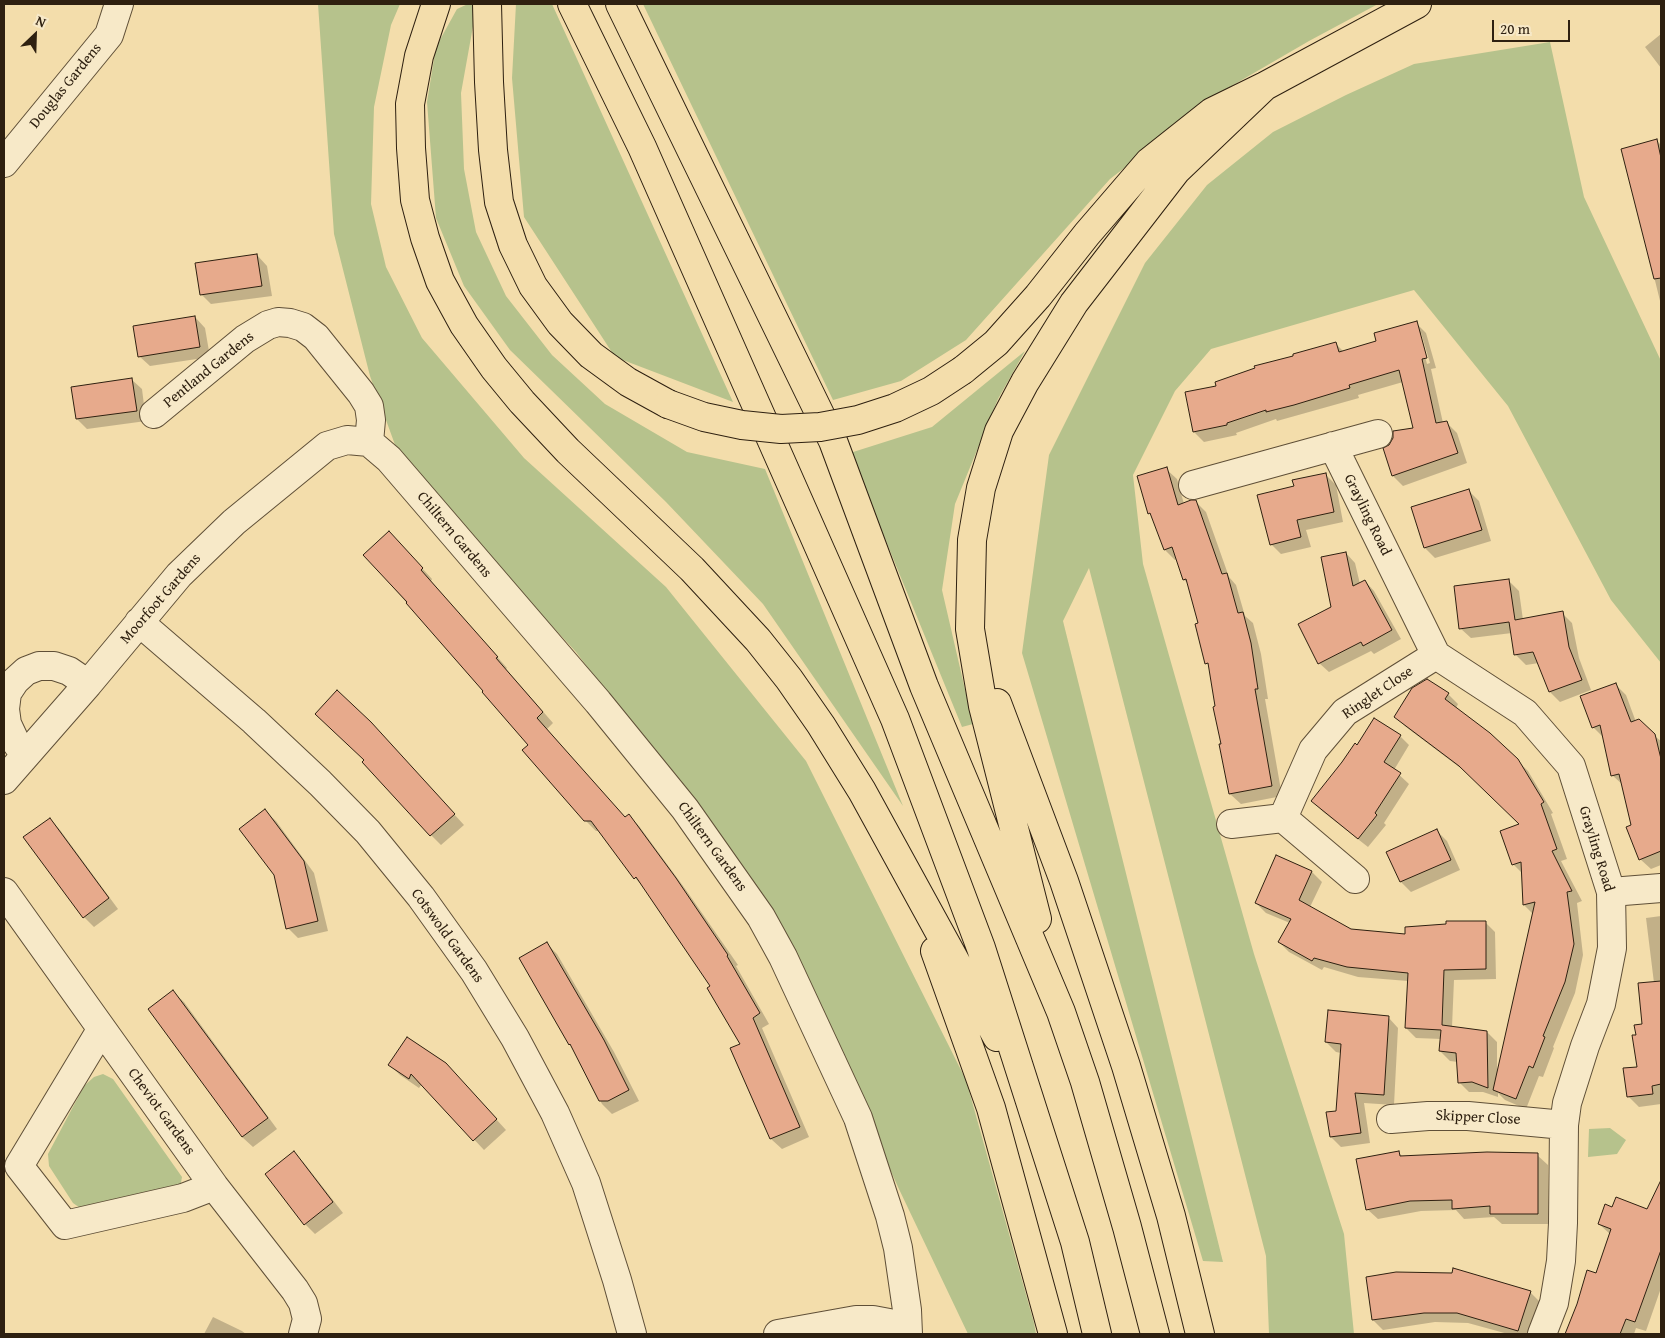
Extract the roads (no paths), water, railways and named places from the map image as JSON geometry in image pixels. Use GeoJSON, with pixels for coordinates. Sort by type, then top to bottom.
{"type":"FeatureCollection","features":[{"type":"Feature","properties":{"kind":"highway"},"geometry":{"type":"LineString","coordinates":[[487,4],[489,82],[499,202],[513,245],[533,286],[560,322],[591,355],[628,382],[668,404],[704,417],[742,426],[781,429],[820,427],[858,420],[895,408],[931,391],[963,370],[996,343],[1038,296],[1087,234],[1149,162],[1212,112],[1265,86],[1417,4]]}},
{"type":"Feature","properties":{"kind":"highway"},"geometry":{"type":"LineString","coordinates":[[572,4],[642,147],[896,719],[981,948],[1075,1242],[1097,1334]]}},
{"type":"Feature","properties":{"kind":"highway"},"geometry":{"type":"LineString","coordinates":[[620,4],[833,442],[924,686],[1061,1012],[1085,1082],[1127,1227],[1155,1334]]}},
{"type":"Feature","properties":{"kind":"highway"},"geometry":{"type":"LineString","coordinates":[[433,10],[419,56],[410,104],[410,148],[415,200],[425,238],[440,281],[464,325],[494,368],[522,402],[568,451],[692,569],[758,640],[821,725],[862,791],[1029,1096]]}},
{"type":"Feature","properties":{"kind":"highway"},"geometry":{"type":"LineString","coordinates":[[1061,1012],[982,706],[970,629],[972,540],[981,488],[999,431],[1025,382],[1074,303],[1176,171],[1265,86]]}},
{"type":"Feature","properties":{"kind":"highway"},"geometry":{"type":"LineString","coordinates":[[970,629],[1064,881],[1123,1057],[1171,1216],[1200,1334]]}},
{"type":"Feature","properties":{"kind":"highway"},"geometry":{"type":"LineString","coordinates":[[904,868],[992,1108],[1053,1334]]}},
{"type":"Feature","properties":{"kind":"street","name":"Douglas Gardens"},"geometry":{"type":"LineString","coordinates":[[4,163],[108,35],[119,4]]}},
{"type":"Feature","properties":{"kind":"street","name":"Pentland Gardens"},"geometry":{"type":"LineString","coordinates":[[154,414],[245,339],[268,325],[278,322],[290,323],[303,328],[316,337],[361,393],[369,406],[371,420],[368,442]]}},
{"type":"Feature","properties":{"kind":"street"},"geometry":{"type":"LineString","coordinates":[[1193,485],[1378,434]]}},
{"type":"Feature","properties":{"kind":"street","name":"Moorfoot Gardens"},"geometry":{"type":"LineString","coordinates":[[4,780],[88,684],[179,574],[234,522],[327,446],[347,440],[368,442]]}},
{"type":"Feature","properties":{"kind":"street","name":"Chiltern Gardens"},"geometry":{"type":"LineString","coordinates":[[368,442],[389,459],[598,702],[685,809],[761,917],[783,957],[858,1118],[890,1216],[898,1248],[907,1310],[908,1334]]}},
{"type":"Feature","properties":{"kind":"street","name":"Grayling Road"},"geometry":{"type":"LineString","coordinates":[[1332,446],[1436,654],[1525,713],[1571,766],[1611,892],[1612,948],[1601,1004],[1585,1046],[1568,1103],[1564,1125],[1561,1261],[1554,1303],[1542,1334]]}},
{"type":"Feature","properties":{"kind":"street","name":"Cotswold Gardens"},"geometry":{"type":"LineString","coordinates":[[139,622],[254,721],[320,783],[368,832],[420,897],[474,972],[515,1038],[551,1104],[582,1174],[617,1280],[632,1334]]}},
{"type":"Feature","properties":{"kind":"street","name":"Ringlet Close"},"geometry":{"type":"LineString","coordinates":[[1283,818],[1313,750],[1345,712],[1436,654]]}},
{"type":"Feature","properties":{"kind":"street"},"geometry":{"type":"LineString","coordinates":[[26,755],[15,741],[7,724],[5,709],[7,693],[15,681],[26,671],[39,666],[54,666],[69,671],[88,684]]}},
{"type":"Feature","properties":{"kind":"street"},"geometry":{"type":"LineString","coordinates":[[1231,824],[1283,818],[1355,879]]}},
{"type":"Feature","properties":{"kind":"street"},"geometry":{"type":"LineString","coordinates":[[1611,892],[1661,888]]}},
{"type":"Feature","properties":{"kind":"street","name":"Cheviot Gardens"},"geometry":{"type":"LineString","coordinates":[[4,892],[214,1186],[295,1290],[307,1319],[303,1334]]}},
{"type":"Feature","properties":{"kind":"street"},"geometry":{"type":"LineString","coordinates":[[102,1030],[19,1166],[65,1225],[183,1198],[214,1186]]}},
{"type":"Feature","properties":{"kind":"street","name":"Skipper Close"},"geometry":{"type":"LineString","coordinates":[[1391,1119],[1428,1116],[1468,1116],[1564,1125]]}},
{"type":"Feature","properties":{"kind":"street"},"geometry":{"type":"LineString","coordinates":[[778,1334],[856,1320],[873,1320],[889,1323],[908,1334]]}}]}
